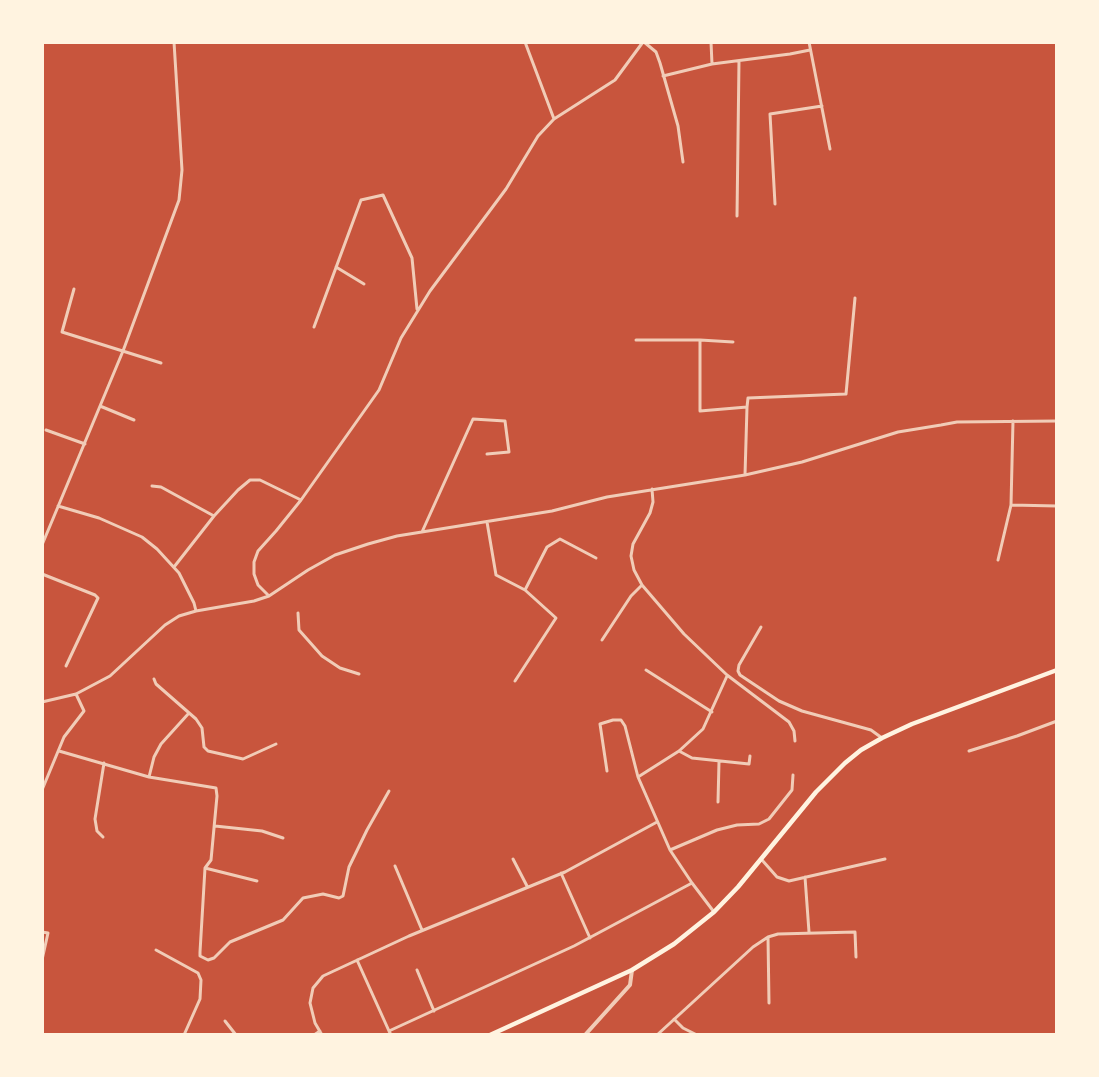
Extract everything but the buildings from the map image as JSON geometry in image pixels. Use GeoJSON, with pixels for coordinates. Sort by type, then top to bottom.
{"type":"FeatureCollection","features":[{"type":"Feature","properties":{"kind":"main road"},"geometry":{"type":"LineString","coordinates":[[490,1035],[632,970],[668,949],[714,912],[762,860],[832,774],[853,756],[882,738],[1057,670]]}},
{"type":"Feature","properties":{"kind":"street"},"geometry":{"type":"LineString","coordinates":[[42,544],[123,351],[173,220],[181,192],[178,88],[174,42]]}},
{"type":"Feature","properties":{"kind":"street"},"geometry":{"type":"LineString","coordinates":[[525,42],[554,119]]}},
{"type":"Feature","properties":{"kind":"street"},"geometry":{"type":"LineString","coordinates":[[269,596],[258,585],[254,573],[254,562],[258,551],[300,500],[379,390],[401,338],[417,311],[500,197],[538,136],[554,119],[615,80],[643,42],[656,52],[678,126],[683,162]]}},
{"type":"Feature","properties":{"kind":"street"},"geometry":{"type":"LineString","coordinates":[[711,42],[712,64]]}},
{"type":"Feature","properties":{"kind":"street"},"geometry":{"type":"LineString","coordinates":[[809,42],[830,149]]}},
{"type":"Feature","properties":{"kind":"street"},"geometry":{"type":"LineString","coordinates":[[663,76],[712,64],[810,50]]}},
{"type":"Feature","properties":{"kind":"street"},"geometry":{"type":"LineString","coordinates":[[737,216],[739,61]]}},
{"type":"Feature","properties":{"kind":"street"},"geometry":{"type":"LineString","coordinates":[[775,204],[770,114],[822,106]]}},
{"type":"Feature","properties":{"kind":"street"},"geometry":{"type":"LineString","coordinates":[[314,327],[362,200],[383,195],[412,258],[417,311]]}},
{"type":"Feature","properties":{"kind":"street"},"geometry":{"type":"LineString","coordinates":[[336,267],[364,284]]}},
{"type":"Feature","properties":{"kind":"street"},"geometry":{"type":"LineString","coordinates":[[74,289],[62,332],[161,363]]}},
{"type":"Feature","properties":{"kind":"street"},"geometry":{"type":"LineString","coordinates":[[745,475],[748,398],[846,394],[855,298]]}},
{"type":"Feature","properties":{"kind":"street"},"geometry":{"type":"LineString","coordinates":[[636,340],[733,342]]}},
{"type":"Feature","properties":{"kind":"street"},"geometry":{"type":"LineString","coordinates":[[700,340],[700,411],[747,407]]}},
{"type":"Feature","properties":{"kind":"street"},"geometry":{"type":"LineString","coordinates":[[100,406],[134,420]]}},
{"type":"Feature","properties":{"kind":"street"},"geometry":{"type":"LineString","coordinates":[[422,532],[473,419],[505,421],[509,452],[487,454]]}},
{"type":"Feature","properties":{"kind":"street"},"geometry":{"type":"LineString","coordinates":[[998,560],[1011,505],[1013,421]]}},
{"type":"Feature","properties":{"kind":"street"},"geometry":{"type":"LineString","coordinates":[[42,702],[76,694],[110,676],[165,625],[180,616],[269,596],[335,555],[397,536],[487,522],[652,489],[745,475],[802,462],[898,432],[957,422],[1057,421]]}},
{"type":"Feature","properties":{"kind":"street"},"geometry":{"type":"LineString","coordinates":[[46,430],[85,444]]}},
{"type":"Feature","properties":{"kind":"street"},"geometry":{"type":"LineString","coordinates":[[174,567],[214,516],[250,480],[260,480],[300,500]]}},
{"type":"Feature","properties":{"kind":"street"},"geometry":{"type":"LineString","coordinates":[[152,486],[161,488],[214,516]]}},
{"type":"Feature","properties":{"kind":"street"},"geometry":{"type":"LineString","coordinates":[[652,489],[650,513],[633,544],[631,556],[634,570],[642,585],[684,634],[727,675],[789,722],[794,731],[795,741]]}},
{"type":"Feature","properties":{"kind":"street"},"geometry":{"type":"LineString","coordinates":[[1011,505],[1057,506]]}},
{"type":"Feature","properties":{"kind":"street"},"geometry":{"type":"LineString","coordinates":[[58,506],[99,518],[128,530],[158,549],[179,573],[196,611]]}},
{"type":"Feature","properties":{"kind":"street"},"geometry":{"type":"LineString","coordinates":[[487,522],[496,574],[525,590],[556,618],[515,681]]}},
{"type":"Feature","properties":{"kind":"street"},"geometry":{"type":"LineString","coordinates":[[525,590],[547,547],[560,539],[596,558]]}},
{"type":"Feature","properties":{"kind":"street"},"geometry":{"type":"LineString","coordinates":[[42,574],[98,598],[66,666]]}},
{"type":"Feature","properties":{"kind":"street"},"geometry":{"type":"LineString","coordinates":[[602,640],[631,596],[642,585]]}},
{"type":"Feature","properties":{"kind":"street"},"geometry":{"type":"LineString","coordinates":[[298,613],[299,630],[322,656],[340,668],[359,674]]}},
{"type":"Feature","properties":{"kind":"street"},"geometry":{"type":"LineString","coordinates":[[761,627],[738,665],[740,675],[779,700],[802,711],[870,730],[882,738]]}},
{"type":"Feature","properties":{"kind":"street"},"geometry":{"type":"LineString","coordinates":[[646,670],[712,712]]}},
{"type":"Feature","properties":{"kind":"street"},"geometry":{"type":"LineString","coordinates":[[638,777],[679,751],[702,729],[712,712],[727,675]]}},
{"type":"Feature","properties":{"kind":"street"},"geometry":{"type":"LineString","coordinates":[[154,679],[156,684],[189,713],[202,728],[204,747],[208,750],[243,759],[276,744]]}},
{"type":"Feature","properties":{"kind":"street"},"geometry":{"type":"LineString","coordinates":[[42,790],[64,737],[84,711],[76,694]]}},
{"type":"Feature","properties":{"kind":"street"},"geometry":{"type":"LineString","coordinates":[[149,777],[154,757],[161,744],[189,713]]}},
{"type":"Feature","properties":{"kind":"street"},"geometry":{"type":"LineString","coordinates":[[607,771],[600,724],[621,720],[625,726],[638,777],[670,850],[714,912]]}},
{"type":"Feature","properties":{"kind":"street"},"geometry":{"type":"LineString","coordinates":[[969,751],[1057,721]]}},
{"type":"Feature","properties":{"kind":"street"},"geometry":{"type":"LineString","coordinates":[[59,751],[149,777],[216,788],[212,860],[205,868],[200,956],[208,960],[214,958],[230,942],[283,920],[303,898],[323,894],[343,896],[349,867],[389,791]]}},
{"type":"Feature","properties":{"kind":"street"},"geometry":{"type":"LineString","coordinates":[[679,751],[692,758],[748,764],[750,756]]}},
{"type":"Feature","properties":{"kind":"street"},"geometry":{"type":"LineString","coordinates":[[718,802],[720,761]]}},
{"type":"Feature","properties":{"kind":"street"},"geometry":{"type":"LineString","coordinates":[[103,837],[97,831],[95,819],[104,763]]}},
{"type":"Feature","properties":{"kind":"street"},"geometry":{"type":"LineString","coordinates":[[670,850],[717,830],[737,825],[759,824],[770,819],[792,790],[793,776]]}},
{"type":"Feature","properties":{"kind":"street"},"geometry":{"type":"LineString","coordinates":[[314,1035],[321,1033],[315,1023],[310,1003],[313,988],[323,976],[422,930],[561,873],[657,822]]}},
{"type":"Feature","properties":{"kind":"street"},"geometry":{"type":"LineString","coordinates":[[215,826],[262,831],[283,838]]}},
{"type":"Feature","properties":{"kind":"street"},"geometry":{"type":"LineString","coordinates":[[513,859],[527,886]]}},
{"type":"Feature","properties":{"kind":"street"},"geometry":{"type":"LineString","coordinates":[[762,860],[777,877],[789,880],[885,859]]}},
{"type":"Feature","properties":{"kind":"street"},"geometry":{"type":"LineString","coordinates":[[395,866],[422,930]]}},
{"type":"Feature","properties":{"kind":"street"},"geometry":{"type":"LineString","coordinates":[[205,868],[257,881]]}},
{"type":"Feature","properties":{"kind":"street"},"geometry":{"type":"LineString","coordinates":[[561,873],[590,938]]}},
{"type":"Feature","properties":{"kind":"street"},"geometry":{"type":"LineString","coordinates":[[805,877],[809,933]]}},
{"type":"Feature","properties":{"kind":"street"},"geometry":{"type":"LineString","coordinates":[[357,960],[390,1033],[590,938],[692,883]]}},
{"type":"Feature","properties":{"kind":"street"},"geometry":{"type":"LineString","coordinates":[[42,932],[48,933],[42,960]]}},
{"type":"Feature","properties":{"kind":"street"},"geometry":{"type":"LineString","coordinates":[[657,1035],[753,947],[778,934],[855,932],[856,957]]}},
{"type":"Feature","properties":{"kind":"street"},"geometry":{"type":"LineString","coordinates":[[768,938],[769,1003]]}},
{"type":"Feature","properties":{"kind":"street"},"geometry":{"type":"LineString","coordinates":[[156,950],[198,973],[201,980],[200,999],[184,1035]]}},
{"type":"Feature","properties":{"kind":"street"},"geometry":{"type":"LineString","coordinates":[[417,970],[434,1011]]}},
{"type":"Feature","properties":{"kind":"street"},"geometry":{"type":"LineString","coordinates":[[585,1035],[630,985],[632,970]]}},
{"type":"Feature","properties":{"kind":"street"},"geometry":{"type":"LineString","coordinates":[[674,1019],[683,1028],[697,1035]]}},
{"type":"Feature","properties":{"kind":"street"},"geometry":{"type":"LineString","coordinates":[[225,1021],[236,1035]]}}]}
